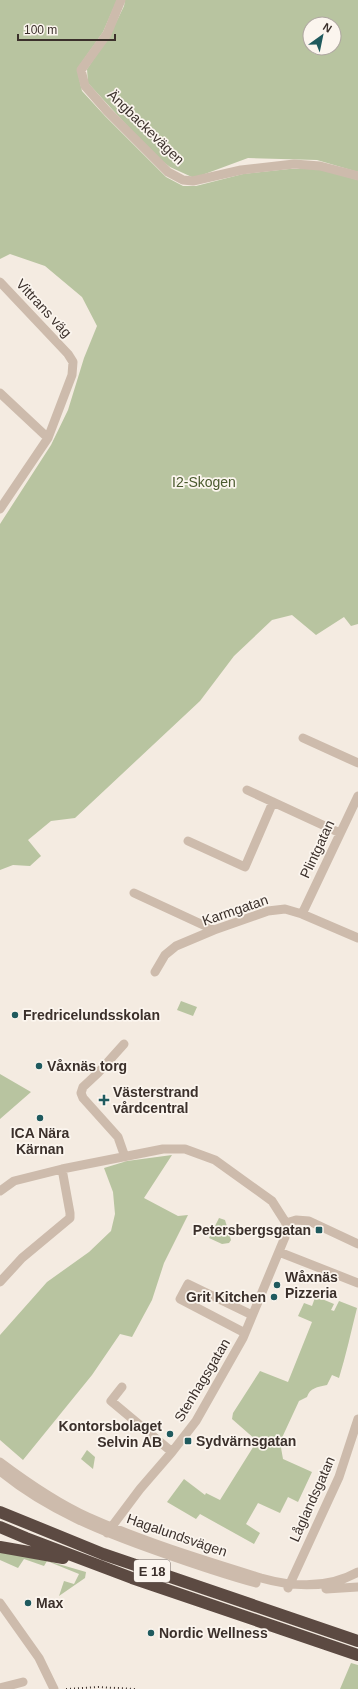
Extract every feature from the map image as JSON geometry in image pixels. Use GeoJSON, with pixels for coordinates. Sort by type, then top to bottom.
{"type":"FeatureCollection","features":[{"type":"Feature","properties":{"kind":"highway","name":"E 18"},"geometry":{"type":"LineString","coordinates":[[0,1512],[103,1554],[358,1641]]}},
{"type":"Feature","properties":{"kind":"highway","name":"E 18"},"geometry":{"type":"LineString","coordinates":[[0,1527],[97,1565],[358,1655]]}},
{"type":"Feature","properties":{"kind":"highway"},"geometry":{"type":"LineString","coordinates":[[0,1547],[97,1565]]}},
{"type":"Feature","properties":{"kind":"highway"},"geometry":{"type":"LineString","coordinates":[[326,1630],[358,1631]]}},
{"type":"Feature","properties":{"kind":"street","name":"Ängbackevägen"},"geometry":{"type":"LineString","coordinates":[[121,0],[107,34],[81,70],[85,86],[113,117],[168,172],[183,180],[193,181],[241,170],[294,164],[320,166],[358,176]]}},
{"type":"Feature","properties":{"kind":"street","name":"Vittrans väg"},"geometry":{"type":"LineString","coordinates":[[0,282],[68,354],[73,362],[72,375],[48,438]]}},
{"type":"Feature","properties":{"kind":"street"},"geometry":{"type":"LineString","coordinates":[[0,393],[48,438],[2,503]]}},
{"type":"Feature","properties":{"kind":"street"},"geometry":{"type":"LineString","coordinates":[[303,738],[358,763]]}},
{"type":"Feature","properties":{"kind":"street"},"geometry":{"type":"LineString","coordinates":[[247,790],[340,833]]}},
{"type":"Feature","properties":{"kind":"street","name":"Plintgatan"},"geometry":{"type":"LineString","coordinates":[[302,914],[358,796]]}},
{"type":"Feature","properties":{"kind":"street"},"geometry":{"type":"LineString","coordinates":[[188,841],[245,867],[273,802]]}},
{"type":"Feature","properties":{"kind":"street"},"geometry":{"type":"LineString","coordinates":[[134,893],[214,930]]}},
{"type":"Feature","properties":{"kind":"street","name":"Karmgatan"},"geometry":{"type":"LineString","coordinates":[[155,972],[169,951],[214,930],[268,911],[285,909],[302,914],[358,938]]}},
{"type":"Feature","properties":{"kind":"street"},"geometry":{"type":"LineString","coordinates":[[124,1044],[103,1068],[83,1087],[81,1093],[83,1098],[118,1137],[125,1156]]}},
{"type":"Feature","properties":{"kind":"street"},"geometry":{"type":"LineString","coordinates":[[0,1191],[14,1181],[62,1169],[163,1149],[185,1149],[215,1160],[272,1201],[286,1223],[296,1220],[309,1221],[358,1244]]}},
{"type":"Feature","properties":{"kind":"street"},"geometry":{"type":"LineString","coordinates":[[0,1282],[22,1258],[70,1218],[62,1169]]}},
{"type":"Feature","properties":{"kind":"street","name":"Stenhagsgatan"},"geometry":{"type":"LineString","coordinates":[[109,1530],[140,1489],[196,1421],[221,1379],[245,1333],[284,1237],[286,1223]]}},
{"type":"Feature","properties":{"kind":"street"},"geometry":{"type":"LineString","coordinates":[[278,1252],[358,1283]]}},
{"type":"Feature","properties":{"kind":"street"},"geometry":{"type":"LineString","coordinates":[[245,1333],[180,1299],[188,1284],[252,1315]]}},
{"type":"Feature","properties":{"kind":"street"},"geometry":{"type":"LineString","coordinates":[[122,1387],[111,1401],[172,1452]]}},
{"type":"Feature","properties":{"kind":"street","name":"Låglandsgatan"},"geometry":{"type":"LineString","coordinates":[[288,1586],[339,1477],[358,1420]]}},
{"type":"Feature","properties":{"kind":"street","name":"Hagalundsvägen"},"geometry":{"type":"LineString","coordinates":[[0,1462],[48,1496],[109,1530]]}},
{"type":"Feature","properties":{"kind":"street","name":"Hagalundsvägen"},"geometry":{"type":"LineString","coordinates":[[0,1472],[37,1498],[73,1518],[109,1530],[288,1586],[309,1590],[358,1587]]}},
{"type":"Feature","properties":{"kind":"street","name":"Hagalundsvägen"},"geometry":{"type":"LineString","coordinates":[[288,1586],[321,1584],[342,1580],[358,1572]]}},
{"type":"Feature","properties":{"kind":"street"},"geometry":{"type":"LineString","coordinates":[[0,1603],[39,1658],[54,1689]]}},
{"type":"Feature","properties":{"kind":"street"},"geometry":{"type":"LineString","coordinates":[[0,1688],[23,1682]]}},
{"type":"Feature","properties":{"kind":"green space","name":"I2-Skogen"},"geometry":{"type":"Polygon","coordinates":[[[0,0],[117,0],[103,32],[77,69],[82,91],[166,177],[183,186],[196,186],[243,174],[289,169],[319,169],[358,180],[358,624],[351,626],[344,617],[316,635],[292,615],[272,620],[234,656],[200,701],[75,818],[51,821],[28,840],[41,856],[30,866],[13,865],[0,870],[0,524],[51,445],[68,410],[84,358],[97,326],[82,297],[45,266],[10,254],[0,259],[0,0]]]}},
{"type":"Feature","properties":{"kind":"green space"},"geometry":{"type":"Polygon","coordinates":[[[125,0],[358,0],[358,172],[317,160],[248,158],[194,178],[170,167],[154,155],[88,83],[87,69],[110,35],[124,6],[125,0]]]}},
{"type":"Feature","properties":{"kind":"green space"},"geometry":{"type":"Polygon","coordinates":[[[181,1001],[197,1007],[193,1016],[177,1010],[181,1001]]]}},
{"type":"Feature","properties":{"kind":"green space"},"geometry":{"type":"Polygon","coordinates":[[[0,1074],[31,1092],[0,1119],[0,1074]]]}},
{"type":"Feature","properties":{"kind":"green space"},"geometry":{"type":"Polygon","coordinates":[[[172,1155],[144,1198],[178,1216],[188,1215],[164,1263],[152,1300],[132,1337],[120,1334],[92,1375],[23,1460],[0,1440],[0,1335],[47,1282],[89,1252],[111,1231],[115,1214],[113,1192],[104,1168],[127,1161],[172,1155]]]}},
{"type":"Feature","properties":{"kind":"green space"},"geometry":{"type":"Polygon","coordinates":[[[219,1218],[225,1220],[231,1240],[229,1243],[222,1244],[209,1238],[219,1218]]]}},
{"type":"Feature","properties":{"kind":"green space"},"geometry":{"type":"Polygon","coordinates":[[[317,1292],[323,1295],[322,1299],[334,1304],[331,1310],[334,1311],[339,1301],[357,1308],[339,1378],[332,1375],[327,1385],[314,1388],[307,1397],[299,1401],[280,1442],[283,1459],[312,1472],[298,1502],[288,1497],[280,1513],[258,1503],[246,1524],[260,1533],[254,1544],[200,1514],[196,1519],[167,1502],[184,1479],[205,1495],[206,1493],[220,1500],[257,1441],[232,1419],[233,1413],[260,1371],[288,1382],[312,1322],[298,1316],[304,1303],[312,1306],[317,1292]]]}},
{"type":"Feature","properties":{"kind":"green space"},"geometry":{"type":"Polygon","coordinates":[[[87,1450],[95,1457],[93,1469],[81,1459],[87,1450]]]}},
{"type":"Feature","properties":{"kind":"green space"},"geometry":{"type":"Polygon","coordinates":[[[0,1552],[48,1561],[86,1572],[85,1578],[59,1596],[64,1581],[74,1584],[79,1574],[47,1561],[44,1566],[24,1559],[18,1568],[0,1560],[0,1552]]]}},
{"type":"Feature","properties":{"kind":"green space"},"geometry":{"type":"Polygon","coordinates":[[[351,1663],[358,1665],[358,1689],[340,1689],[351,1663]]]}},
{"type":"Feature","properties":{"kind":"railway"},"geometry":{"type":"LineString","coordinates":[[66,1689],[98,1687],[136,1689]]}},
{"type":"Feature","properties":{"kind":"place","name":"Fredricelundsskolan"},"geometry":{"type":"Point","coordinates":[15,1015]}},
{"type":"Feature","properties":{"kind":"place","name":"Våxnäs torg"},"geometry":{"type":"Point","coordinates":[39,1066]}},
{"type":"Feature","properties":{"kind":"place","name":"Västerstrand vårdcentral"},"geometry":{"type":"Point","coordinates":[104,1100]}},
{"type":"Feature","properties":{"kind":"place","name":"ICA Nära Kärnan"},"geometry":{"type":"Point","coordinates":[40,1118]}},
{"type":"Feature","properties":{"kind":"place","name":"Petersbergsgatan"},"geometry":{"type":"Point","coordinates":[319,1230]}},
{"type":"Feature","properties":{"kind":"place","name":"Wåxnäs Pizzeria"},"geometry":{"type":"Point","coordinates":[277,1285]}},
{"type":"Feature","properties":{"kind":"place","name":"Grit Kitchen"},"geometry":{"type":"Point","coordinates":[274,1297]}},
{"type":"Feature","properties":{"kind":"place","name":"Kontorsbolaget Selvin AB"},"geometry":{"type":"Point","coordinates":[170,1434]}},
{"type":"Feature","properties":{"kind":"place","name":"Sydvärnsgatan"},"geometry":{"type":"Point","coordinates":[188,1441]}},
{"type":"Feature","properties":{"kind":"place","name":"Max"},"geometry":{"type":"Point","coordinates":[28,1603]}},
{"type":"Feature","properties":{"kind":"place","name":"Nordic Wellness"},"geometry":{"type":"Point","coordinates":[151,1633]}}]}
